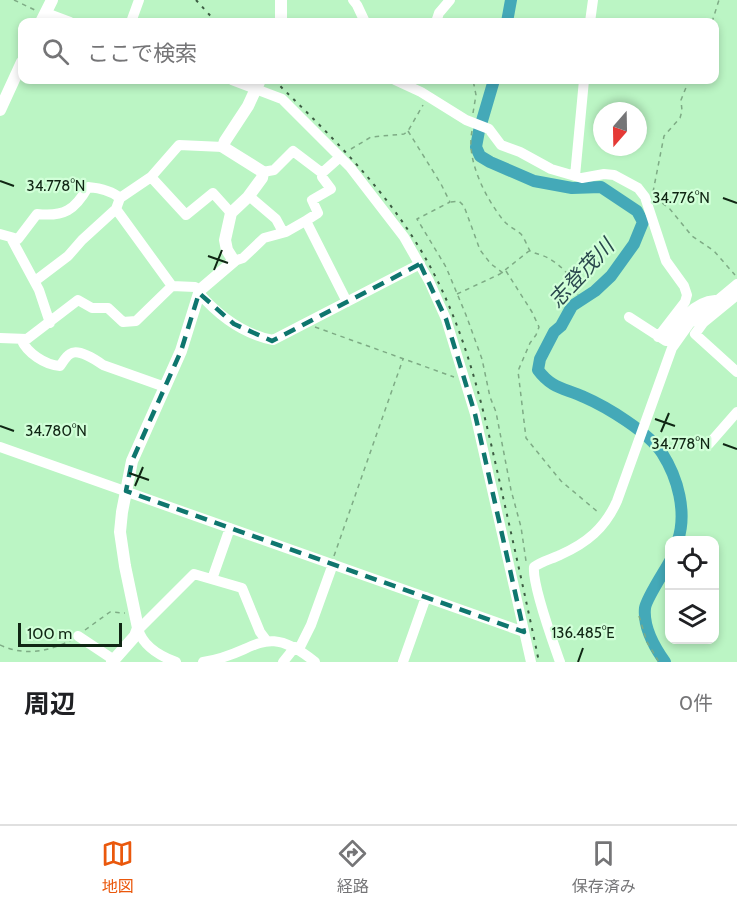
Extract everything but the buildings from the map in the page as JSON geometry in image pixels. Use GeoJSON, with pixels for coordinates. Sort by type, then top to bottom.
{"type":"FeatureCollection","features":[{"type":"Feature","properties":{"kind":"main road"},"geometry":{"type":"LineString","coordinates":[[44,17],[52,0]]}},
{"type":"Feature","properties":{"kind":"main road"},"geometry":{"type":"LineString","coordinates":[[281,0],[282,18]]}},
{"type":"Feature","properties":{"kind":"main road"},"geometry":{"type":"LineString","coordinates":[[0,110],[18,71]]}},
{"type":"Feature","properties":{"kind":"main road"},"geometry":{"type":"LineString","coordinates":[[113,661],[135,636],[138,628],[120,532],[132,461],[181,351],[199,291],[234,261],[227,250],[225,240],[231,213],[249,196],[262,178],[263,172],[223,147],[248,106],[258,84]]}},
{"type":"Feature","properties":{"kind":"street"},"geometry":{"type":"LineString","coordinates":[[132,18],[139,0]]}},
{"type":"Feature","properties":{"kind":"street"},"geometry":{"type":"LineString","coordinates":[[353,0],[363,18]]}},
{"type":"Feature","properties":{"kind":"street"},"geometry":{"type":"LineString","coordinates":[[437,18],[450,0]]}},
{"type":"Feature","properties":{"kind":"street"},"geometry":{"type":"LineString","coordinates":[[591,18],[593,0]]}},
{"type":"Feature","properties":{"kind":"street"},"geometry":{"type":"LineString","coordinates":[[258,84],[282,99],[351,166],[420,264],[446,319],[489,472],[531,662]]}},
{"type":"Feature","properties":{"kind":"street"},"geometry":{"type":"LineString","coordinates":[[403,84],[421,92],[473,123],[489,129],[503,146],[520,152],[551,169],[585,178],[604,174],[632,184],[645,197],[666,261],[679,277],[687,295],[686,302],[658,337]]}},
{"type":"Feature","properties":{"kind":"street"},"geometry":{"type":"LineString","coordinates":[[575,176],[584,84]]}},
{"type":"Feature","properties":{"kind":"street"},"geometry":{"type":"LineString","coordinates":[[35,281],[68,256],[116,209],[120,198],[151,177],[179,145],[223,147]]}},
{"type":"Feature","properties":{"kind":"street"},"geometry":{"type":"LineString","coordinates":[[234,261],[243,258],[264,238],[283,232],[318,213],[312,200],[331,189],[322,177],[322,172],[293,151],[274,170],[263,172]]}},
{"type":"Feature","properties":{"kind":"street"},"geometry":{"type":"LineString","coordinates":[[322,172],[340,157]]}},
{"type":"Feature","properties":{"kind":"street"},"geometry":{"type":"LineString","coordinates":[[151,177],[186,215],[213,193],[231,213]]}},
{"type":"Feature","properties":{"kind":"street"},"geometry":{"type":"LineString","coordinates":[[5,236],[15,240],[20,237],[37,213],[59,215],[64,213],[79,203],[88,187],[99,188],[120,198]]}},
{"type":"Feature","properties":{"kind":"street"},"geometry":{"type":"LineString","coordinates":[[249,196],[276,219],[283,232]]}},
{"type":"Feature","properties":{"kind":"street"},"geometry":{"type":"LineString","coordinates":[[116,209],[172,286]]}},
{"type":"Feature","properties":{"kind":"street"},"geometry":{"type":"LineString","coordinates":[[307,220],[347,302]]}},
{"type":"Feature","properties":{"kind":"street"},"geometry":{"type":"LineString","coordinates":[[5,236],[35,281],[50,323]]}},
{"type":"Feature","properties":{"kind":"street"},"geometry":{"type":"LineString","coordinates":[[0,338],[27,339],[78,300],[92,308],[108,308],[123,322],[136,321],[172,286],[195,287],[218,313],[234,324],[273,340],[420,264]]}},
{"type":"Feature","properties":{"kind":"street"},"geometry":{"type":"LineString","coordinates":[[560,662],[534,574],[534,567],[575,548],[595,534],[608,519],[617,501],[665,363],[675,343],[689,324],[737,284]]}},
{"type":"Feature","properties":{"kind":"street"},"geometry":{"type":"LineString","coordinates":[[737,295],[703,323],[695,334],[737,372]]}},
{"type":"Feature","properties":{"kind":"street"},"geometry":{"type":"LineString","coordinates":[[629,317],[666,341],[690,312],[706,301],[718,300]]}},
{"type":"Feature","properties":{"kind":"street"},"geometry":{"type":"LineString","coordinates":[[21,339],[29,351],[55,366],[60,366],[70,353],[75,352],[97,360],[103,365],[165,387]]}},
{"type":"Feature","properties":{"kind":"street"},"geometry":{"type":"LineString","coordinates":[[710,444],[737,412]]}},
{"type":"Feature","properties":{"kind":"street"},"geometry":{"type":"LineString","coordinates":[[0,447],[524,632]]}},
{"type":"Feature","properties":{"kind":"street"},"geometry":{"type":"LineString","coordinates":[[212,579],[230,528]]}},
{"type":"Feature","properties":{"kind":"street"},"geometry":{"type":"LineString","coordinates":[[283,662],[297,648],[311,625],[332,564]]}},
{"type":"Feature","properties":{"kind":"street"},"geometry":{"type":"LineString","coordinates":[[176,662],[157,657],[139,635],[138,628],[194,574],[242,588],[260,632],[266,640]]}},
{"type":"Feature","properties":{"kind":"street"},"geometry":{"type":"LineString","coordinates":[[403,662],[426,597]]}},
{"type":"Feature","properties":{"kind":"street"},"geometry":{"type":"LineString","coordinates":[[78,636],[113,661]]}},
{"type":"Feature","properties":{"kind":"street"},"geometry":{"type":"LineString","coordinates":[[212,661],[266,640],[275,640],[297,648],[315,662]]}},
{"type":"Feature","properties":{"kind":"path"},"geometry":{"type":"LineString","coordinates":[[14,0],[44,17]]}},
{"type":"Feature","properties":{"kind":"path"},"geometry":{"type":"LineString","coordinates":[[713,18],[719,0]]}},
{"type":"Feature","properties":{"kind":"path"},"geometry":{"type":"LineString","coordinates":[[474,84],[476,95],[470,148],[480,182],[502,219],[512,230],[521,234],[530,251],[548,257],[559,266],[575,284],[578,295]]}},
{"type":"Feature","properties":{"kind":"path"},"geometry":{"type":"LineString","coordinates":[[687,84],[681,100],[680,118],[665,134],[662,143],[651,196],[669,208],[693,236],[714,251],[737,277]]}},
{"type":"Feature","properties":{"kind":"path"},"geometry":{"type":"LineString","coordinates":[[351,149],[371,137],[400,136],[408,131],[424,102],[418,92]]}},
{"type":"Feature","properties":{"kind":"path"},"geometry":{"type":"LineString","coordinates":[[408,131],[450,202]]}},
{"type":"Feature","properties":{"kind":"path"},"geometry":{"type":"LineString","coordinates":[[534,567],[526,562],[525,558],[521,527],[482,359],[446,267],[417,219],[450,202],[459,201],[464,206],[480,250],[491,264],[504,272],[532,312],[539,327],[518,371],[526,438],[561,481],[608,519]]}},
{"type":"Feature","properties":{"kind":"path"},"geometry":{"type":"LineString","coordinates":[[457,294],[504,272],[530,251]]}},
{"type":"Feature","properties":{"kind":"path"},"geometry":{"type":"LineString","coordinates":[[305,324],[465,381]]}},
{"type":"Feature","properties":{"kind":"path"},"geometry":{"type":"LineString","coordinates":[[332,564],[403,359]]}},
{"type":"Feature","properties":{"kind":"path"},"geometry":{"type":"LineString","coordinates":[[0,645],[14,650],[32,652],[66,643],[110,612],[134,612]]}},
{"type":"Feature","properties":{"kind":"path"},"geometry":{"type":"LineString","coordinates":[[639,616],[647,642],[658,662]]}},
{"type":"Feature","properties":{"kind":"highlighted area"},"geometry":{"type":"Polygon","coordinates":[[[420,264],[446,319],[475,414],[524,632],[126,491],[132,461],[181,351],[199,293],[234,324],[272,341],[420,264]]]}},
{"type":"Feature","properties":{"kind":"waterway","name":"志登茂川"},"geometry":{"type":"LineString","coordinates":[[508,18],[511,0]]}},
{"type":"Feature","properties":{"kind":"waterway","name":"志登茂川"},"geometry":{"type":"LineString","coordinates":[[493,84],[476,147],[480,156],[534,181],[572,188],[601,187],[637,211],[643,222],[634,244],[611,276],[595,291],[572,306],[561,326],[554,332],[540,359],[538,370],[554,385],[593,401],[615,414],[656,445],[673,473],[679,495],[682,518],[679,536]]}},
{"type":"Feature","properties":{"kind":"waterway","name":"志登茂川"},"geometry":{"type":"LineString","coordinates":[[665,570],[646,604],[645,615],[648,630],[665,662]]}},
{"type":"Feature","properties":{"kind":"railway"},"geometry":{"type":"LineString","coordinates":[[196,0],[212,18]]}},
{"type":"Feature","properties":{"kind":"railway"},"geometry":{"type":"LineString","coordinates":[[278,84],[332,138],[386,199],[417,244],[447,302],[470,362],[478,393],[539,662]]}}]}
